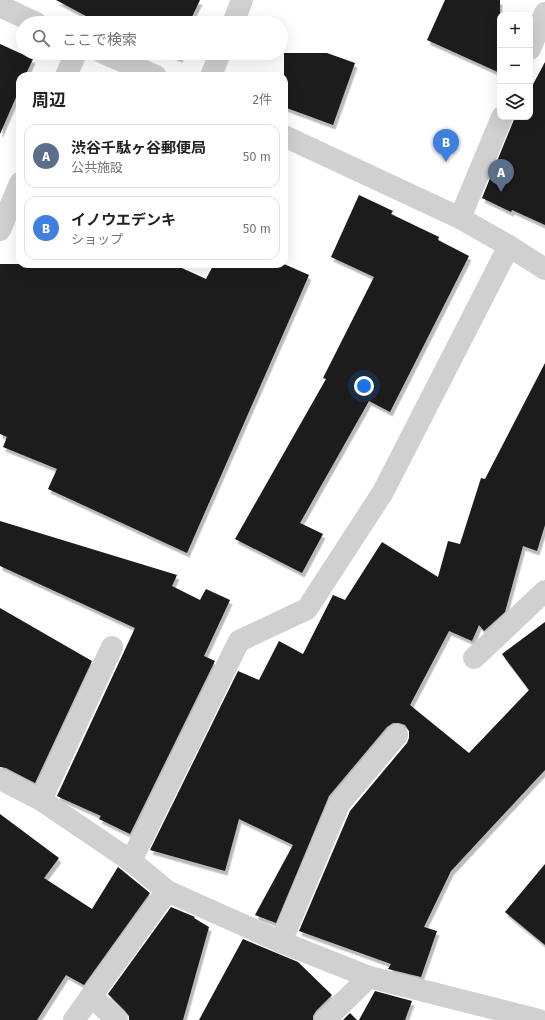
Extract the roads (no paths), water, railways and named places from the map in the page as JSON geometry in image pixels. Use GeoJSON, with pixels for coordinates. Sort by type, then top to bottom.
{"type":"FeatureCollection","features":[{"type":"Feature","properties":{"kind":"street"},"geometry":{"type":"LineString","coordinates":[[236,16],[242,0]]}},
{"type":"Feature","properties":{"kind":"street"},"geometry":{"type":"LineString","coordinates":[[0,6],[21,16]]}},
{"type":"Feature","properties":{"kind":"street"},"geometry":{"type":"LineString","coordinates":[[530,48],[545,13]]}},
{"type":"Feature","properties":{"kind":"street"},"geometry":{"type":"LineString","coordinates":[[68,72],[73,60]]}},
{"type":"Feature","properties":{"kind":"street"},"geometry":{"type":"LineString","coordinates":[[119,60],[147,72]]}},
{"type":"Feature","properties":{"kind":"street"},"geometry":{"type":"LineString","coordinates":[[213,72],[217,60]]}},
{"type":"Feature","properties":{"kind":"street"},"geometry":{"type":"LineString","coordinates":[[460,218],[501,120]]}},
{"type":"Feature","properties":{"kind":"street"},"geometry":{"type":"LineString","coordinates":[[288,138],[460,218],[545,270]]}},
{"type":"Feature","properties":{"kind":"street"},"geometry":{"type":"LineString","coordinates":[[0,230],[16,192]]}},
{"type":"Feature","properties":{"kind":"street"},"geometry":{"type":"LineString","coordinates":[[131,861],[239,641],[307,609],[382,492],[508,246]]}},
{"type":"Feature","properties":{"kind":"street"},"geometry":{"type":"LineString","coordinates":[[474,658],[545,590]]}},
{"type":"Feature","properties":{"kind":"street"},"geometry":{"type":"LineString","coordinates":[[41,800],[112,647]]}},
{"type":"Feature","properties":{"kind":"street"},"geometry":{"type":"LineString","coordinates":[[281,942],[339,804],[397,735]]}},
{"type":"Feature","properties":{"kind":"street"},"geometry":{"type":"LineString","coordinates":[[0,779],[41,800],[131,861],[167,891],[281,942],[369,977],[539,1020]]}},
{"type":"Feature","properties":{"kind":"street"},"geometry":{"type":"LineString","coordinates":[[74,1020],[167,891]]}},
{"type":"Feature","properties":{"kind":"street"},"geometry":{"type":"LineString","coordinates":[[325,1020],[369,977]]}},
{"type":"Feature","properties":{"kind":"street"},"geometry":{"type":"LineString","coordinates":[[91,996],[117,1020]]}},
{"type":"Feature","properties":{"kind":"place","name":"イノウエデンキ"},"geometry":{"type":"Point","coordinates":[446,162]}},
{"type":"Feature","properties":{"kind":"place","name":"渋谷千駄ヶ谷郵便局"},"geometry":{"type":"Point","coordinates":[501,192]}}]}
